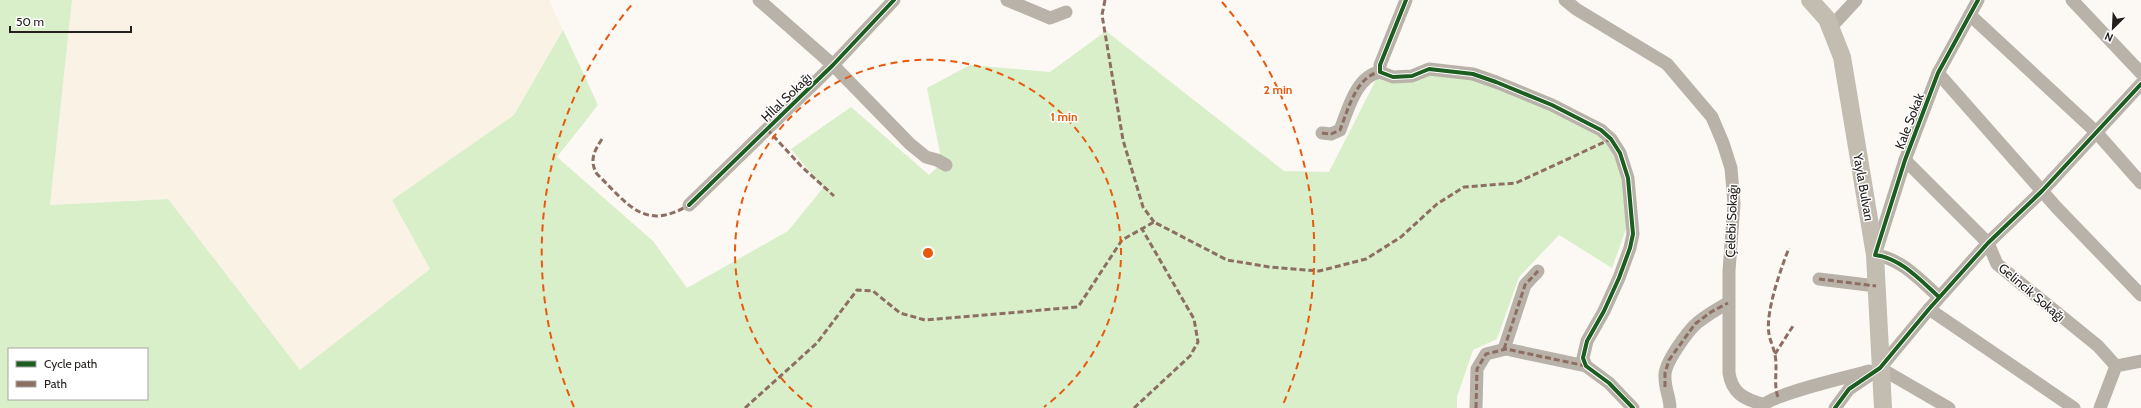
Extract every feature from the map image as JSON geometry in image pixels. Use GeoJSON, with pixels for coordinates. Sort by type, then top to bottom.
{"type":"FeatureCollection","features":[{"type":"Feature","properties":{"kind":"main road","name":"Yayla Bulvarı"},"geometry":{"type":"LineString","coordinates":[[1810,0],[1827,19],[1842,57],[1875,255],[1883,408]]}},
{"type":"Feature","properties":{"kind":"street"},"geometry":{"type":"LineString","coordinates":[[759,0],[833,65],[910,144],[926,157],[937,160],[946,165]]}},
{"type":"Feature","properties":{"kind":"street","name":"Hİlal Sokağı"},"geometry":{"type":"LineString","coordinates":[[689,205],[833,65],[894,0]]}},
{"type":"Feature","properties":{"kind":"street"},"geometry":{"type":"LineString","coordinates":[[1007,0],[1050,18],[1066,12]]}},
{"type":"Feature","properties":{"kind":"street"},"geometry":{"type":"LineString","coordinates":[[1380,72],[1380,65],[1406,0]]}},
{"type":"Feature","properties":{"kind":"street","name":"Çelebi Sokağı"},"geometry":{"type":"LineString","coordinates":[[1565,0],[1576,9],[1667,64],[1712,117],[1723,142],[1734,185],[1728,303],[1730,384],[1744,399],[1761,406]]}},
{"type":"Feature","properties":{"kind":"street"},"geometry":{"type":"LineString","coordinates":[[1830,28],[1856,0]]}},
{"type":"Feature","properties":{"kind":"street","name":"Kale Sokak"},"geometry":{"type":"LineString","coordinates":[[1875,255],[1905,160],[1938,73],[1978,0]]}},
{"type":"Feature","properties":{"kind":"street"},"geometry":{"type":"LineString","coordinates":[[2072,0],[2141,73]]}},
{"type":"Feature","properties":{"kind":"street"},"geometry":{"type":"LineString","coordinates":[[1970,15],[2096,132],[2141,183]]}},
{"type":"Feature","properties":{"kind":"street"},"geometry":{"type":"LineString","coordinates":[[1322,133],[1331,134],[1340,130],[1351,101],[1361,84],[1374,73],[1380,72],[1393,77],[1412,76],[1428,69],[1473,74],[1496,82],[1552,105],[1601,130],[1611,139],[1620,153],[1628,178],[1632,234],[1630,248],[1619,278],[1604,311],[1586,341],[1583,358],[1586,366]]}},
{"type":"Feature","properties":{"kind":"street"},"geometry":{"type":"LineString","coordinates":[[1938,73],[2042,191],[2141,296]]}},
{"type":"Feature","properties":{"kind":"street"},"geometry":{"type":"LineString","coordinates":[[1835,408],[1848,389],[1880,368],[1939,297],[1988,243],[2042,191],[2141,84]]}},
{"type":"Feature","properties":{"kind":"street","name":"Gelincik Sokağı"},"geometry":{"type":"LineString","coordinates":[[1905,160],[1988,243],[1997,264],[2098,346],[2116,366]]}},
{"type":"Feature","properties":{"kind":"street"},"geometry":{"type":"LineString","coordinates":[[1875,255],[1886,256],[1899,264],[1939,297]]}},
{"type":"Feature","properties":{"kind":"street"},"geometry":{"type":"LineString","coordinates":[[1504,349],[1525,285],[1538,271]]}},
{"type":"Feature","properties":{"kind":"street"},"geometry":{"type":"LineString","coordinates":[[1819,279],[1876,286]]}},
{"type":"Feature","properties":{"kind":"street"},"geometry":{"type":"LineString","coordinates":[[1670,408],[1665,387],[1665,373],[1669,360],[1695,324],[1711,312],[1728,303]]}},
{"type":"Feature","properties":{"kind":"street"},"geometry":{"type":"LineString","coordinates":[[1929,309],[2074,408]]}},
{"type":"Feature","properties":{"kind":"street"},"geometry":{"type":"LineString","coordinates":[[1476,408],[1477,369],[1481,360],[1486,354],[1504,349],[1586,366],[1609,384],[1634,408]]}},
{"type":"Feature","properties":{"kind":"street"},"geometry":{"type":"LineString","coordinates":[[2100,408],[2116,366],[2141,361]]}},
{"type":"Feature","properties":{"kind":"street"},"geometry":{"type":"LineString","coordinates":[[1761,406],[1778,397],[1880,368],[1949,408]]}},
{"type":"Feature","properties":{"kind":"shaded area"},"geometry":{"type":"Polygon","coordinates":[[[72,0],[549,0],[563,30],[514,115],[392,200],[430,269],[300,371],[168,199],[50,205],[72,0]]]}},
{"type":"Feature","properties":{"kind":"green space"},"geometry":{"type":"Polygon","coordinates":[[[0,0],[72,0],[50,205],[168,199],[300,370],[430,269],[392,200],[514,115],[563,30],[598,105],[557,157],[653,241],[687,288],[788,231],[823,188],[791,149],[851,107],[929,175],[942,163],[927,88],[970,65],[1050,72],[1106,31],[1284,171],[1329,172],[1380,72],[1451,71],[1590,124],[1620,153],[1631,215],[1612,268],[1559,235],[1519,277],[1497,339],[1473,350],[1457,397],[1457,408],[0,408],[0,0]]]}},
{"type":"Feature","properties":{"kind":"marked path"},"geometry":{"type":"LineString","coordinates":[[1105,0],[1102,15],[1123,140],[1143,207],[1154,222]]}},
{"type":"Feature","properties":{"kind":"marked path"},"geometry":{"type":"LineString","coordinates":[[1322,133],[1331,134],[1340,130],[1350,104],[1359,87],[1365,80],[1380,72]]}},
{"type":"Feature","properties":{"kind":"marked path"},"geometry":{"type":"LineString","coordinates":[[767,129],[801,166],[834,196]]}},
{"type":"Feature","properties":{"kind":"marked path"},"geometry":{"type":"LineString","coordinates":[[602,139],[594,156],[593,165],[597,174],[628,204],[638,211],[648,215],[660,216],[673,213],[689,205]]}},
{"type":"Feature","properties":{"kind":"marked path"},"geometry":{"type":"LineString","coordinates":[[745,408],[817,343],[857,290],[873,291],[900,313],[925,320],[1078,307],[1122,240],[1154,222],[1227,260],[1270,267],[1319,271],[1366,259],[1401,237],[1437,204],[1464,187],[1516,183],[1611,139]]}},
{"type":"Feature","properties":{"kind":"marked path"},"geometry":{"type":"LineString","coordinates":[[1134,408],[1190,356],[1198,342],[1194,319],[1142,229]]}},
{"type":"Feature","properties":{"kind":"marked path"},"geometry":{"type":"LineString","coordinates":[[1778,397],[1776,386],[1776,360],[1768,325],[1774,291],[1789,248]]}},
{"type":"Feature","properties":{"kind":"marked path"},"geometry":{"type":"LineString","coordinates":[[1504,349],[1525,285],[1538,271]]}},
{"type":"Feature","properties":{"kind":"marked path"},"geometry":{"type":"LineString","coordinates":[[1819,279],[1876,286]]}},
{"type":"Feature","properties":{"kind":"marked path"},"geometry":{"type":"LineString","coordinates":[[1665,387],[1665,373],[1669,360],[1695,324],[1711,312],[1728,303]]}},
{"type":"Feature","properties":{"kind":"marked path"},"geometry":{"type":"LineString","coordinates":[[1775,354],[1793,326]]}},
{"type":"Feature","properties":{"kind":"marked path"},"geometry":{"type":"LineString","coordinates":[[1476,408],[1477,369],[1486,354],[1506,349],[1586,366]]}},
{"type":"Feature","properties":{"kind":"cycle path"},"geometry":{"type":"LineString","coordinates":[[689,205],[833,65],[894,0]]}},
{"type":"Feature","properties":{"kind":"cycle path"},"geometry":{"type":"LineString","coordinates":[[1406,0],[1380,65],[1380,72],[1393,77],[1412,76],[1429,69],[1473,74],[1552,105],[1601,130],[1611,139],[1620,153],[1628,178],[1633,234],[1630,248],[1619,278],[1604,311],[1587,341],[1583,358],[1586,366],[1609,383],[1633,408]]}},
{"type":"Feature","properties":{"kind":"cycle path"},"geometry":{"type":"LineString","coordinates":[[1939,297],[1918,277],[1902,265],[1884,257],[1875,255],[1905,160],[1938,73],[1978,0]]}},
{"type":"Feature","properties":{"kind":"cycle path"},"geometry":{"type":"LineString","coordinates":[[1835,408],[1849,389],[1880,368],[1929,309],[1988,243],[2042,191],[2141,84]]}}]}
